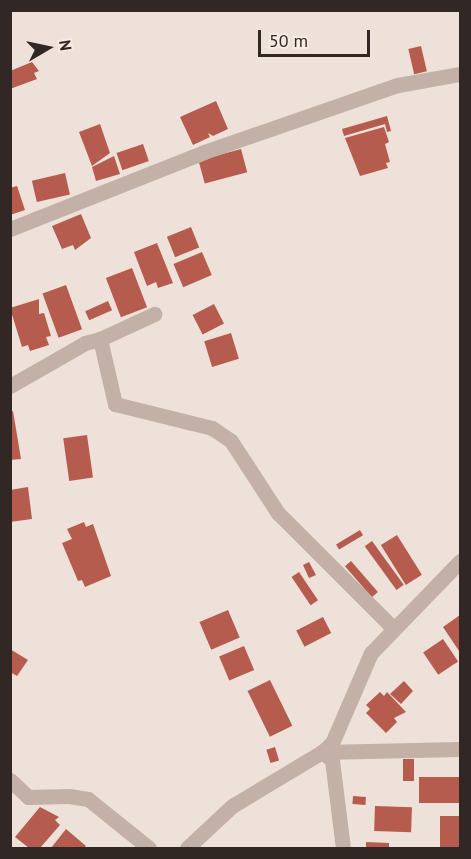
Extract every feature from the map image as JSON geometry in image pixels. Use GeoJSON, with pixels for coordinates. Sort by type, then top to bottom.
{"type":"FeatureCollection","features":[{"type":"Feature","properties":{"kind":"street"},"geometry":{"type":"LineString","coordinates":[[10,229],[215,148],[398,85],[460,74]]}},
{"type":"Feature","properties":{"kind":"street"},"geometry":{"type":"LineString","coordinates":[[10,386],[85,343],[100,339],[154,314]]}},
{"type":"Feature","properties":{"kind":"street"},"geometry":{"type":"LineString","coordinates":[[100,339],[115,404],[212,428],[231,441],[278,513],[393,628]]}},
{"type":"Feature","properties":{"kind":"street"},"geometry":{"type":"LineString","coordinates":[[187,849],[232,806],[322,752],[332,743],[371,653],[460,561]]}},
{"type":"Feature","properties":{"kind":"street"},"geometry":{"type":"LineString","coordinates":[[322,752],[460,749]]}},
{"type":"Feature","properties":{"kind":"street"},"geometry":{"type":"LineString","coordinates":[[322,752],[332,760],[343,849]]}},
{"type":"Feature","properties":{"kind":"street"},"geometry":{"type":"LineString","coordinates":[[10,780],[28,797]]}},
{"type":"Feature","properties":{"kind":"street"},"geometry":{"type":"LineString","coordinates":[[10,803],[28,797],[81,796],[149,849]]}},
{"type":"Feature","properties":{"kind":"building"},"geometry":{"type":"Polygon","coordinates":[[[421,46],[427,71],[414,74],[408,49],[421,46]]]}},
{"type":"Feature","properties":{"kind":"building"},"geometry":{"type":"Polygon","coordinates":[[[32,62],[39,71],[34,73],[37,79],[10,89],[10,71],[32,62]]]}},
{"type":"Feature","properties":{"kind":"building"},"geometry":{"type":"Polygon","coordinates":[[[216,101],[228,129],[213,136],[208,133],[210,137],[193,145],[180,117],[216,101]]]}},
{"type":"Feature","properties":{"kind":"building"},"geometry":{"type":"Polygon","coordinates":[[[387,116],[391,131],[387,132],[385,124],[344,136],[342,129],[387,116]]]}},
{"type":"Feature","properties":{"kind":"building"},"geometry":{"type":"Polygon","coordinates":[[[100,124],[110,153],[92,166],[79,132],[100,124]]]}},
{"type":"Feature","properties":{"kind":"building"},"geometry":{"type":"Polygon","coordinates":[[[384,127],[389,142],[385,144],[390,162],[386,163],[388,168],[360,176],[345,138],[384,127]]]}},
{"type":"Feature","properties":{"kind":"building"},"geometry":{"type":"Polygon","coordinates":[[[143,144],[149,161],[122,170],[117,153],[143,144]]]}},
{"type":"Feature","properties":{"kind":"building"},"geometry":{"type":"Polygon","coordinates":[[[241,149],[247,172],[205,184],[198,160],[241,149]]]}},
{"type":"Feature","properties":{"kind":"building"},"geometry":{"type":"Polygon","coordinates":[[[114,156],[120,174],[96,181],[92,167],[114,156]]]}},
{"type":"Feature","properties":{"kind":"building"},"geometry":{"type":"Polygon","coordinates":[[[65,173],[70,194],[37,202],[32,181],[65,173]]]}},
{"type":"Feature","properties":{"kind":"building"},"geometry":{"type":"Polygon","coordinates":[[[17,186],[25,210],[10,215],[10,188],[17,186]]]}},
{"type":"Feature","properties":{"kind":"building"},"geometry":{"type":"Polygon","coordinates":[[[81,214],[91,238],[75,250],[73,245],[62,249],[52,226],[81,214]]]}},
{"type":"Feature","properties":{"kind":"building"},"geometry":{"type":"Polygon","coordinates":[[[191,227],[199,247],[175,257],[167,237],[191,227]]]}},
{"type":"Feature","properties":{"kind":"building"},"geometry":{"type":"Polygon","coordinates":[[[157,243],[173,283],[158,288],[156,282],[147,286],[134,252],[157,243]]]}},
{"type":"Feature","properties":{"kind":"building"},"geometry":{"type":"Polygon","coordinates":[[[202,252],[212,275],[183,287],[173,264],[202,252]]]}},
{"type":"Feature","properties":{"kind":"building"},"geometry":{"type":"Polygon","coordinates":[[[132,268],[147,307],[121,317],[106,278],[132,268]]]}},
{"type":"Feature","properties":{"kind":"building"},"geometry":{"type":"Polygon","coordinates":[[[66,285],[82,329],[59,338],[43,294],[66,285]]]}},
{"type":"Feature","properties":{"kind":"building"},"geometry":{"type":"Polygon","coordinates":[[[39,299],[39,314],[44,313],[51,336],[46,337],[49,345],[30,351],[28,345],[22,347],[10,308],[39,299]]]}},
{"type":"Feature","properties":{"kind":"building"},"geometry":{"type":"Polygon","coordinates":[[[108,301],[112,310],[89,320],[85,311],[108,301]]]}},
{"type":"Feature","properties":{"kind":"building"},"geometry":{"type":"Polygon","coordinates":[[[214,304],[224,324],[203,334],[193,315],[214,304]]]}},
{"type":"Feature","properties":{"kind":"building"},"geometry":{"type":"Polygon","coordinates":[[[231,333],[239,359],[212,367],[204,341],[231,333]]]}},
{"type":"Feature","properties":{"kind":"building"},"geometry":{"type":"Polygon","coordinates":[[[13,411],[21,459],[10,460],[10,412],[13,411]]]}},
{"type":"Feature","properties":{"kind":"building"},"geometry":{"type":"Polygon","coordinates":[[[87,435],[93,478],[69,481],[63,438],[87,435]]]}},
{"type":"Feature","properties":{"kind":"building"},"geometry":{"type":"Polygon","coordinates":[[[28,487],[32,519],[10,522],[10,490],[28,487]]]}},
{"type":"Feature","properties":{"kind":"building"},"geometry":{"type":"Polygon","coordinates":[[[84,522],[86,527],[93,524],[111,576],[85,587],[82,580],[78,581],[62,543],[72,539],[67,529],[84,522]]]}},
{"type":"Feature","properties":{"kind":"building"},"geometry":{"type":"Polygon","coordinates":[[[360,530],[363,535],[339,550],[336,544],[360,530]]]}},
{"type":"Feature","properties":{"kind":"building"},"geometry":{"type":"Polygon","coordinates":[[[397,535],[422,575],[406,585],[381,545],[397,535]]]}},
{"type":"Feature","properties":{"kind":"building"},"geometry":{"type":"Polygon","coordinates":[[[372,541],[404,585],[396,590],[365,546],[372,541]]]}},
{"type":"Feature","properties":{"kind":"building"},"geometry":{"type":"Polygon","coordinates":[[[351,561],[378,592],[372,597],[345,566],[351,561]]]}},
{"type":"Feature","properties":{"kind":"building"},"geometry":{"type":"Polygon","coordinates":[[[309,562],[316,575],[309,578],[303,565],[309,562]]]}},
{"type":"Feature","properties":{"kind":"building"},"geometry":{"type":"Polygon","coordinates":[[[299,572],[318,600],[311,605],[292,577],[299,572]]]}},
{"type":"Feature","properties":{"kind":"building"},"geometry":{"type":"Polygon","coordinates":[[[228,610],[240,638],[211,650],[199,622],[228,610]]]}},
{"type":"Feature","properties":{"kind":"building"},"geometry":{"type":"Polygon","coordinates":[[[460,615],[460,649],[459,651],[443,627],[460,615]]]}},
{"type":"Feature","properties":{"kind":"building"},"geometry":{"type":"Polygon","coordinates":[[[323,617],[331,633],[304,647],[296,631],[323,617]]]}},
{"type":"Feature","properties":{"kind":"building"},"geometry":{"type":"Polygon","coordinates":[[[443,639],[458,661],[438,675],[423,652],[443,639]]]}},
{"type":"Feature","properties":{"kind":"building"},"geometry":{"type":"Polygon","coordinates":[[[244,646],[254,670],[229,680],[219,657],[244,646]]]}},
{"type":"Feature","properties":{"kind":"building"},"geometry":{"type":"Polygon","coordinates":[[[10,649],[28,660],[17,676],[10,672],[10,649]]]}},
{"type":"Feature","properties":{"kind":"building"},"geometry":{"type":"Polygon","coordinates":[[[270,680],[292,726],[270,737],[248,691],[270,680]]]}},
{"type":"Feature","properties":{"kind":"building"},"geometry":{"type":"Polygon","coordinates":[[[404,681],[413,691],[401,704],[390,694],[404,681]]]}},
{"type":"Feature","properties":{"kind":"building"},"geometry":{"type":"Polygon","coordinates":[[[380,692],[384,696],[387,692],[406,712],[394,718],[397,722],[386,733],[366,713],[370,709],[366,705],[380,692]]]}},
{"type":"Feature","properties":{"kind":"building"},"geometry":{"type":"Polygon","coordinates":[[[275,747],[279,760],[270,763],[266,750],[275,747]]]}},
{"type":"Feature","properties":{"kind":"building"},"geometry":{"type":"Polygon","coordinates":[[[403,759],[414,759],[414,781],[403,781],[403,759]]]}},
{"type":"Feature","properties":{"kind":"building"},"geometry":{"type":"Polygon","coordinates":[[[419,777],[460,777],[460,803],[419,803],[419,777]]]}},
{"type":"Feature","properties":{"kind":"building"},"geometry":{"type":"Polygon","coordinates":[[[353,796],[366,797],[365,805],[352,804],[353,796]]]}},
{"type":"Feature","properties":{"kind":"building"},"geometry":{"type":"Polygon","coordinates":[[[375,806],[412,807],[411,832],[374,831],[375,806]]]}},
{"type":"Feature","properties":{"kind":"building"},"geometry":{"type":"Polygon","coordinates":[[[40,807],[59,817],[55,820],[60,825],[40,848],[29,848],[15,837],[40,807]]]}},
{"type":"Feature","properties":{"kind":"building"},"geometry":{"type":"Polygon","coordinates":[[[440,816],[460,816],[460,848],[440,848],[440,816]]]}},
{"type":"Feature","properties":{"kind":"building"},"geometry":{"type":"Polygon","coordinates":[[[66,829],[86,846],[84,848],[51,848],[66,829]]]}},
{"type":"Feature","properties":{"kind":"building"},"geometry":{"type":"Polygon","coordinates":[[[366,842],[389,843],[389,848],[366,848],[366,842]]]}}]}
